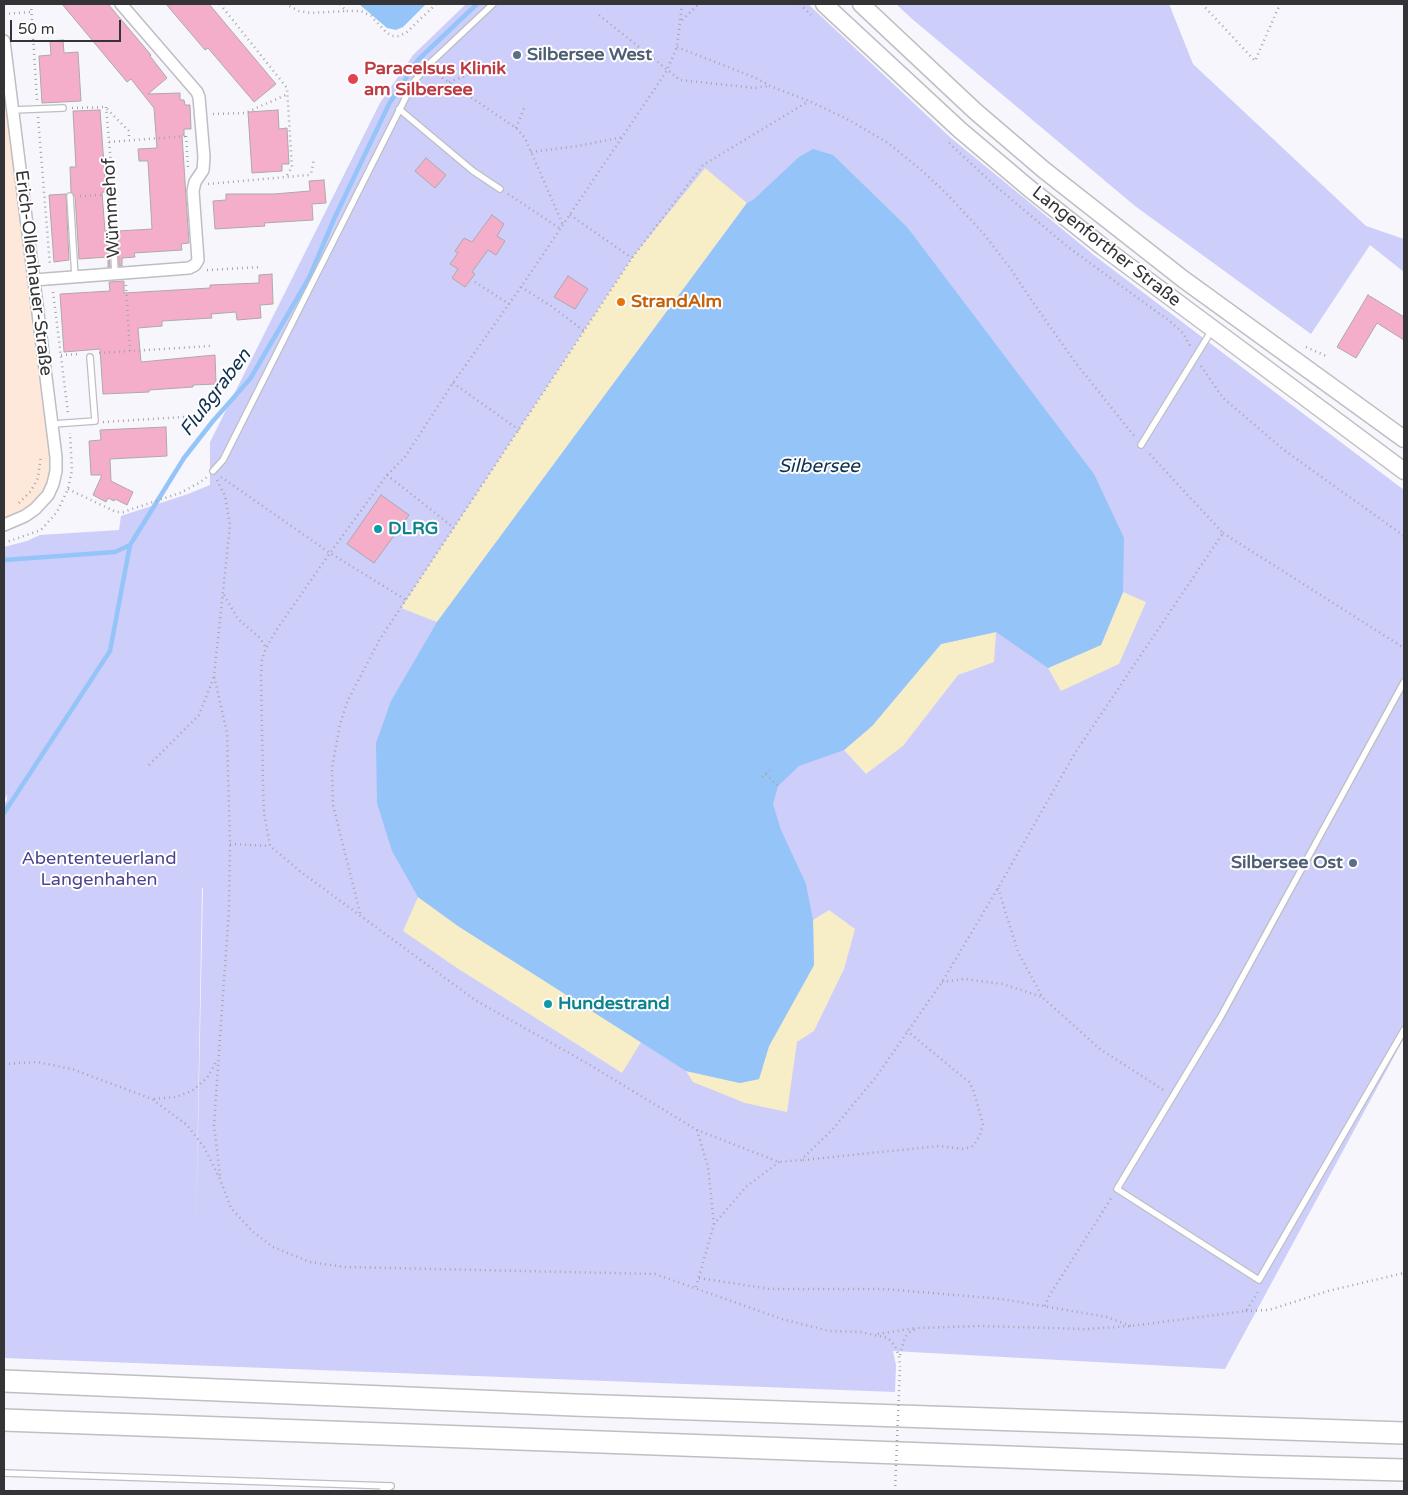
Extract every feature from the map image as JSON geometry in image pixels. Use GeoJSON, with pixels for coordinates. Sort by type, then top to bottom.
{"type":"FeatureCollection","features":[{"type":"Feature","properties":{"kind":"highway"},"geometry":{"type":"LineString","coordinates":[[4,1381],[574,1405],[1404,1433]]}},
{"type":"Feature","properties":{"kind":"highway"},"geometry":{"type":"LineString","coordinates":[[4,1420],[1192,1464],[1404,1470]]}},
{"type":"Feature","properties":{"kind":"main road","name":"Langenforther Straße"},"geometry":{"type":"LineString","coordinates":[[824,4],[960,130],[1030,189],[1103,247],[1404,471]]}},
{"type":"Feature","properties":{"kind":"main road","name":"Langenforther Straße"},"geometry":{"type":"LineString","coordinates":[[861,4],[975,111],[1052,176],[1191,284],[1404,439]]}},
{"type":"Feature","properties":{"kind":"street"},"geometry":{"type":"LineString","coordinates":[[121,4],[200,97],[204,164],[193,191],[198,260],[195,265]]}},
{"type":"Feature","properties":{"kind":"street","name":"Erich-Ollenhauer-Straße"},"geometry":{"type":"LineString","coordinates":[[4,41],[56,457],[56,472],[48,495],[25,516],[4,525]]}},
{"type":"Feature","properties":{"kind":"street","name":"Wümmehof"},"geometry":{"type":"LineString","coordinates":[[34,280],[190,268],[195,265]]}},
{"type":"Feature","properties":{"kind":"lane"},"geometry":{"type":"LineString","coordinates":[[213,472],[223,460],[413,83],[426,67],[493,4]]}},
{"type":"Feature","properties":{"kind":"lane"},"geometry":{"type":"LineString","coordinates":[[12,110],[63,108]]}},
{"type":"Feature","properties":{"kind":"lane"},"geometry":{"type":"LineString","coordinates":[[399,109],[473,171],[500,189]]}},
{"type":"Feature","properties":{"kind":"lane","name":"Wümmehof"},"geometry":{"type":"LineString","coordinates":[[111,194],[120,274]]}},
{"type":"Feature","properties":{"kind":"lane"},"geometry":{"type":"LineString","coordinates":[[70,196],[75,278]]}},
{"type":"Feature","properties":{"kind":"lane"},"geometry":{"type":"LineString","coordinates":[[1141,445],[1212,329]]}},
{"type":"Feature","properties":{"kind":"lane"},"geometry":{"type":"LineString","coordinates":[[53,424],[94,421],[90,357]]}},
{"type":"Feature","properties":{"kind":"lane"},"geometry":{"type":"LineString","coordinates":[[1404,682],[1220,1018],[1117,1189],[1259,1280],[1404,1030]]}},
{"type":"Feature","properties":{"kind":"lane"},"geometry":{"type":"LineString","coordinates":[[4,1474],[391,1486],[382,1491]]}},
{"type":"Feature","properties":{"kind":"path"},"geometry":{"type":"LineString","coordinates":[[30,4],[52,279],[69,423],[72,470],[68,489],[116,512],[124,512],[180,492],[199,483],[213,472]]}},
{"type":"Feature","properties":{"kind":"path"},"geometry":{"type":"LineString","coordinates":[[220,4],[287,88],[289,94],[292,166],[286,177]]}},
{"type":"Feature","properties":{"kind":"path"},"geometry":{"type":"LineString","coordinates":[[285,4],[299,11],[311,13],[361,11],[371,16],[392,36],[406,33],[436,4]]}},
{"type":"Feature","properties":{"kind":"path"},"geometry":{"type":"LineString","coordinates":[[340,4],[346,11]]}},
{"type":"Feature","properties":{"kind":"path"},"geometry":{"type":"LineString","coordinates":[[270,846],[264,813],[261,684],[262,660],[266,648],[279,626],[330,553],[387,475],[404,457],[668,70],[677,47],[682,4]]}},
{"type":"Feature","properties":{"kind":"path"},"geometry":{"type":"LineString","coordinates":[[681,21],[699,4]]}},
{"type":"Feature","properties":{"kind":"path"},"geometry":{"type":"LineString","coordinates":[[800,4],[814,17]]}},
{"type":"Feature","properties":{"kind":"path"},"geometry":{"type":"LineString","coordinates":[[1202,4],[1255,61],[1280,4]]}},
{"type":"Feature","properties":{"kind":"path"},"geometry":{"type":"LineString","coordinates":[[4,14],[31,12]]}},
{"type":"Feature","properties":{"kind":"path"},"geometry":{"type":"LineString","coordinates":[[599,15],[680,80],[754,88],[770,86]]}},
{"type":"Feature","properties":{"kind":"path"},"geometry":{"type":"LineString","coordinates":[[677,47],[756,78],[770,86],[809,100],[849,120],[888,143],[946,193],[983,233],[1010,268],[1075,362],[1141,445],[1223,533],[1404,648]]}},
{"type":"Feature","properties":{"kind":"path"},"geometry":{"type":"LineString","coordinates":[[426,67],[516,128],[525,138],[563,225]]}},
{"type":"Feature","properties":{"kind":"path"},"geometry":{"type":"LineString","coordinates":[[449,82],[473,72]]}},
{"type":"Feature","properties":{"kind":"path"},"geometry":{"type":"LineString","coordinates":[[202,114],[244,114],[289,94]]}},
{"type":"Feature","properties":{"kind":"path"},"geometry":{"type":"LineString","coordinates":[[360,914],[333,805],[332,768],[340,724],[348,700],[380,639],[632,258],[703,165],[809,100]]}},
{"type":"Feature","properties":{"kind":"path"},"geometry":{"type":"LineString","coordinates":[[516,128],[525,106]]}},
{"type":"Feature","properties":{"kind":"path"},"geometry":{"type":"LineString","coordinates":[[63,108],[106,108],[129,131],[129,140]]}},
{"type":"Feature","properties":{"kind":"path","name":"Wümmehof"},"geometry":{"type":"LineString","coordinates":[[106,108],[113,189],[111,194]]}},
{"type":"Feature","properties":{"kind":"path","name":"Wümmehof"},"geometry":{"type":"LineString","coordinates":[[109,142],[203,135]]}},
{"type":"Feature","properties":{"kind":"path"},"geometry":{"type":"LineString","coordinates":[[186,136],[188,169]]}},
{"type":"Feature","properties":{"kind":"path"},"geometry":{"type":"LineString","coordinates":[[532,152],[578,146],[623,137]]}},
{"type":"Feature","properties":{"kind":"path"},"geometry":{"type":"LineString","coordinates":[[942,137],[992,183],[1068,247],[1183,333],[1210,381],[1223,398],[1284,450],[1404,536]]}},
{"type":"Feature","properties":{"kind":"path"},"geometry":{"type":"LineString","coordinates":[[194,185],[311,174],[314,159]]}},
{"type":"Feature","properties":{"kind":"path"},"geometry":{"type":"LineString","coordinates":[[500,189],[560,229]]}},
{"type":"Feature","properties":{"kind":"path"},"geometry":{"type":"LineString","coordinates":[[70,196],[111,194]]}},
{"type":"Feature","properties":{"kind":"path"},"geometry":{"type":"LineString","coordinates":[[570,215],[632,258]]}},
{"type":"Feature","properties":{"kind":"path"},"geometry":{"type":"LineString","coordinates":[[195,265],[204,270],[262,267]]}},
{"type":"Feature","properties":{"kind":"path","name":"Wümmehof"},"geometry":{"type":"LineString","coordinates":[[120,274],[130,351]]}},
{"type":"Feature","properties":{"kind":"path"},"geometry":{"type":"LineString","coordinates":[[475,282],[509,304]]}},
{"type":"Feature","properties":{"kind":"path"},"geometry":{"type":"LineString","coordinates":[[521,287],[584,331]]}},
{"type":"Feature","properties":{"kind":"path"},"geometry":{"type":"LineString","coordinates":[[98,353],[210,346]]}},
{"type":"Feature","properties":{"kind":"path"},"geometry":{"type":"LineString","coordinates":[[61,355],[82,354]]}},
{"type":"Feature","properties":{"kind":"path"},"geometry":{"type":"LineString","coordinates":[[453,383],[519,430]]}},
{"type":"Feature","properties":{"kind":"path"},"geometry":{"type":"LineString","coordinates":[[94,421],[184,417]]}},
{"type":"Feature","properties":{"kind":"path"},"geometry":{"type":"LineString","coordinates":[[17,505],[31,491],[38,478],[42,448]]}},
{"type":"Feature","properties":{"kind":"path"},"geometry":{"type":"LineString","coordinates":[[213,472],[330,553],[406,600]]}},
{"type":"Feature","properties":{"kind":"path"},"geometry":{"type":"LineString","coordinates":[[149,765],[198,715],[214,676],[230,525],[225,496],[213,472]]}},
{"type":"Feature","properties":{"kind":"path"},"geometry":{"type":"LineString","coordinates":[[387,475],[454,528]]}},
{"type":"Feature","properties":{"kind":"path"},"geometry":{"type":"LineString","coordinates":[[801,1160],[832,1130],[876,1077],[942,982],[998,888],[1074,753],[1223,533]]}},
{"type":"Feature","properties":{"kind":"path"},"geometry":{"type":"LineString","coordinates":[[223,594],[238,619],[260,638],[266,648]]}},
{"type":"Feature","properties":{"kind":"path"},"geometry":{"type":"LineString","coordinates":[[214,676],[227,733],[230,844],[230,909],[214,1125],[220,1179]]}},
{"type":"Feature","properties":{"kind":"path"},"geometry":{"type":"LineString","coordinates":[[762,777],[770,770]]}},
{"type":"Feature","properties":{"kind":"path"},"geometry":{"type":"LineString","coordinates":[[766,774],[778,786]]}},
{"type":"Feature","properties":{"kind":"path"},"geometry":{"type":"LineString","coordinates":[[230,844],[270,846],[301,872],[476,1000],[585,1062],[697,1130],[779,1162],[939,1146],[964,1148],[973,1146],[980,1135],[983,1124],[973,1089],[969,1082],[907,1031]]}},
{"type":"Feature","properties":{"kind":"path"},"geometry":{"type":"LineString","coordinates":[[998,888],[1018,952],[1043,998],[1100,1049],[1172,1096]]}},
{"type":"Feature","properties":{"kind":"path"},"geometry":{"type":"LineString","coordinates":[[942,982],[964,979],[1003,984],[1043,998]]}},
{"type":"Feature","properties":{"kind":"path"},"geometry":{"type":"LineString","coordinates":[[152,1099],[175,1097],[192,1091],[207,1078],[218,1058]]}},
{"type":"Feature","properties":{"kind":"path"},"geometry":{"type":"LineString","coordinates":[[4,1064],[37,1062],[72,1069],[152,1099],[188,1125],[204,1147],[220,1179],[231,1208],[252,1231],[273,1247],[310,1262],[345,1267],[655,1274],[782,1319],[829,1331],[877,1334],[918,1328],[980,1326],[1087,1329],[1131,1326],[1246,1311],[1269,1310],[1328,1291],[1404,1273]]}},
{"type":"Feature","properties":{"kind":"path"},"geometry":{"type":"LineString","coordinates":[[696,1288],[714,1224],[708,1167],[697,1130]]}},
{"type":"Feature","properties":{"kind":"path"},"geometry":{"type":"LineString","coordinates":[[714,1224],[747,1186],[779,1162]]}},
{"type":"Feature","properties":{"kind":"path"},"geometry":{"type":"LineString","coordinates":[[1045,1306],[1049,1296],[1117,1189]]}},
{"type":"Feature","properties":{"kind":"path"},"geometry":{"type":"LineString","coordinates":[[699,1278],[770,1289],[885,1290],[1002,1299],[1107,1316],[1131,1326]]}},
{"type":"Feature","properties":{"kind":"path"},"geometry":{"type":"LineString","coordinates":[[1246,1311],[1257,1294],[1259,1280]]}},
{"type":"Feature","properties":{"kind":"path"},"geometry":{"type":"LineString","coordinates":[[899,1356],[905,1337],[918,1328]]}},
{"type":"Feature","properties":{"kind":"path"},"geometry":{"type":"LineString","coordinates":[[877,1334],[888,1338],[895,1346],[899,1356],[895,1491]]}},
{"type":"Feature","properties":{"kind":"path"},"geometry":{"type":"LineString","coordinates":[[4,1491],[11,1491]]}},
{"type":"Feature","properties":{"kind":"shaded area"},"geometry":{"type":"Polygon","coordinates":[[[4,41],[56,457],[48,495],[4,525],[4,41]]]}},
{"type":"Feature","properties":{"kind":"green space","name":"Abententeuerland Langenhahen"},"geometry":{"type":"Polygon","coordinates":[[[466,4],[808,4],[951,138],[1095,256],[1404,490],[1404,1038],[1225,1369],[893,1351],[896,1365],[895,1392],[4,1358],[4,804],[7,800],[7,794],[4,803],[4,547],[27,541],[40,535],[119,530],[121,516],[210,485],[210,442],[380,103],[413,55],[466,4]],[[202,888],[196,1229],[203,888],[202,888]]]}},
{"type":"Feature","properties":{"kind":"green space"},"geometry":{"type":"Polygon","coordinates":[[[896,4],[1169,4],[1193,64],[1366,226],[1404,239],[1404,272],[1370,245],[1311,334],[1135,206],[896,4]]]}},
{"type":"Feature","properties":{"kind":"sand"},"geometry":{"type":"Polygon","coordinates":[[[705,168],[747,203],[437,622],[401,608],[631,259],[705,168]]]}},
{"type":"Feature","properties":{"kind":"sand"},"geometry":{"type":"Polygon","coordinates":[[[1123,592],[1146,602],[1119,664],[1061,691],[1048,668],[1101,645],[1123,592]]]}},
{"type":"Feature","properties":{"kind":"sand"},"geometry":{"type":"Polygon","coordinates":[[[996,632],[994,662],[958,675],[903,746],[866,774],[844,750],[872,726],[941,644],[996,632]]]}},
{"type":"Feature","properties":{"kind":"sand","name":"Hundestrand"},"geometry":{"type":"Polygon","coordinates":[[[418,897],[458,926],[641,1042],[622,1073],[454,966],[403,931],[418,897]]]}},
{"type":"Feature","properties":{"kind":"sand"},"geometry":{"type":"Polygon","coordinates":[[[829,910],[855,929],[844,969],[814,1031],[797,1042],[787,1112],[745,1103],[693,1082],[686,1071],[740,1083],[759,1079],[769,1046],[814,965],[813,920],[829,910]]]}},
{"type":"Feature","properties":{"kind":"water"},"geometry":{"type":"Polygon","coordinates":[[[359,4],[426,4],[403,27],[396,30],[387,28],[359,4]]]}},
{"type":"Feature","properties":{"kind":"water","name":"Silbersee"},"geometry":{"type":"Polygon","coordinates":[[[813,149],[833,155],[907,227],[1094,474],[1124,538],[1123,592],[1101,645],[1048,668],[996,632],[941,644],[872,726],[844,750],[799,766],[778,786],[773,804],[781,830],[806,884],[813,920],[814,965],[769,1046],[759,1079],[740,1083],[686,1071],[458,926],[418,897],[392,851],[377,803],[376,743],[391,701],[437,622],[747,203],[753,200],[799,157],[813,149]]]}},
{"type":"Feature","properties":{"kind":"building"},"geometry":{"type":"Polygon","coordinates":[[[62,4],[108,4],[151,55],[167,78],[148,94],[180,93],[180,100],[184,100],[185,105],[190,105],[191,129],[184,129],[184,135],[182,135],[189,243],[181,244],[182,250],[134,253],[135,257],[122,258],[122,266],[119,266],[118,231],[152,229],[148,161],[139,161],[138,149],[157,148],[154,108],[131,79],[127,82],[62,4]]]}},
{"type":"Feature","properties":{"kind":"building"},"geometry":{"type":"Polygon","coordinates":[[[166,4],[209,4],[276,84],[254,102],[208,48],[205,50],[166,4]]]}},
{"type":"Feature","properties":{"kind":"building"},"geometry":{"type":"Polygon","coordinates":[[[63,40],[64,53],[78,52],[81,101],[42,103],[39,56],[51,55],[50,41],[63,40]]]}},
{"type":"Feature","properties":{"kind":"building"},"geometry":{"type":"Polygon","coordinates":[[[100,110],[106,192],[102,192],[105,231],[108,231],[110,267],[108,267],[108,257],[79,259],[75,196],[71,192],[70,167],[76,167],[73,111],[100,110]]]}},
{"type":"Feature","properties":{"kind":"building"},"geometry":{"type":"Polygon","coordinates":[[[278,110],[279,129],[287,128],[289,164],[282,164],[282,171],[252,173],[248,112],[278,110]]]}},
{"type":"Feature","properties":{"kind":"building"},"geometry":{"type":"Polygon","coordinates":[[[426,158],[446,175],[435,188],[415,171],[426,158]]]}},
{"type":"Feature","properties":{"kind":"building"},"geometry":{"type":"Polygon","coordinates":[[[324,180],[326,203],[312,204],[313,220],[264,223],[265,226],[215,229],[213,201],[226,200],[226,194],[274,194],[310,191],[309,181],[324,180]]]}},
{"type":"Feature","properties":{"kind":"building"},"geometry":{"type":"Polygon","coordinates":[[[66,194],[69,260],[54,262],[49,195],[66,194]]]}},
{"type":"Feature","properties":{"kind":"building"},"geometry":{"type":"Polygon","coordinates":[[[492,215],[504,224],[497,236],[505,241],[496,255],[488,250],[472,272],[475,274],[465,287],[452,278],[458,269],[450,264],[458,253],[455,251],[464,238],[472,242],[492,215]]]}},
{"type":"Feature","properties":{"kind":"building"},"geometry":{"type":"Polygon","coordinates":[[[272,274],[273,304],[260,305],[261,318],[237,320],[236,312],[211,314],[212,318],[162,321],[162,326],[138,328],[141,362],[215,355],[216,384],[149,390],[149,392],[103,394],[100,349],[64,352],[60,294],[110,291],[109,282],[124,281],[124,293],[210,288],[210,285],[259,283],[259,275],[272,274]]]}},
{"type":"Feature","properties":{"kind":"building"},"geometry":{"type":"Polygon","coordinates":[[[568,276],[588,289],[575,309],[554,297],[568,276]]]}},
{"type":"Feature","properties":{"kind":"building"},"geometry":{"type":"Polygon","coordinates":[[[1368,295],[1404,317],[1404,340],[1377,323],[1356,358],[1337,347],[1368,295]]]}},
{"type":"Feature","properties":{"kind":"building"},"geometry":{"type":"Polygon","coordinates":[[[166,427],[167,456],[110,459],[111,481],[133,492],[127,505],[108,498],[106,502],[93,495],[102,475],[91,475],[89,441],[101,440],[100,430],[166,427]]]}},
{"type":"Feature","properties":{"kind":"building","name":"DLRG"},"geometry":{"type":"Polygon","coordinates":[[[381,495],[409,515],[374,563],[347,544],[381,495]]]}},
{"type":"Feature","properties":{"kind":"waterway","name":"Flußgraben"},"geometry":{"type":"LineString","coordinates":[[4,813],[110,651],[130,545],[184,458],[250,379],[309,278],[334,219],[389,104],[418,60],[477,4]]}},
{"type":"Feature","properties":{"kind":"waterway"},"geometry":{"type":"LineString","coordinates":[[4,560],[115,552],[130,545]]}},
{"type":"Feature","properties":{"kind":"place","name":"Silbersee West"},"geometry":{"type":"Point","coordinates":[517,55]}},
{"type":"Feature","properties":{"kind":"place","name":"Paracelsus Klinik am Silbersee"},"geometry":{"type":"Point","coordinates":[353,79]}},
{"type":"Feature","properties":{"kind":"place","name":"StrandAlm"},"geometry":{"type":"Point","coordinates":[621,302]}},
{"type":"Feature","properties":{"kind":"place","name":"DLRG"},"geometry":{"type":"Point","coordinates":[378,529]}},
{"type":"Feature","properties":{"kind":"place","name":"Silbersee Ost"},"geometry":{"type":"Point","coordinates":[1353,863]}},
{"type":"Feature","properties":{"kind":"place","name":"Hundestrand"},"geometry":{"type":"Point","coordinates":[548,1004]}}]}
